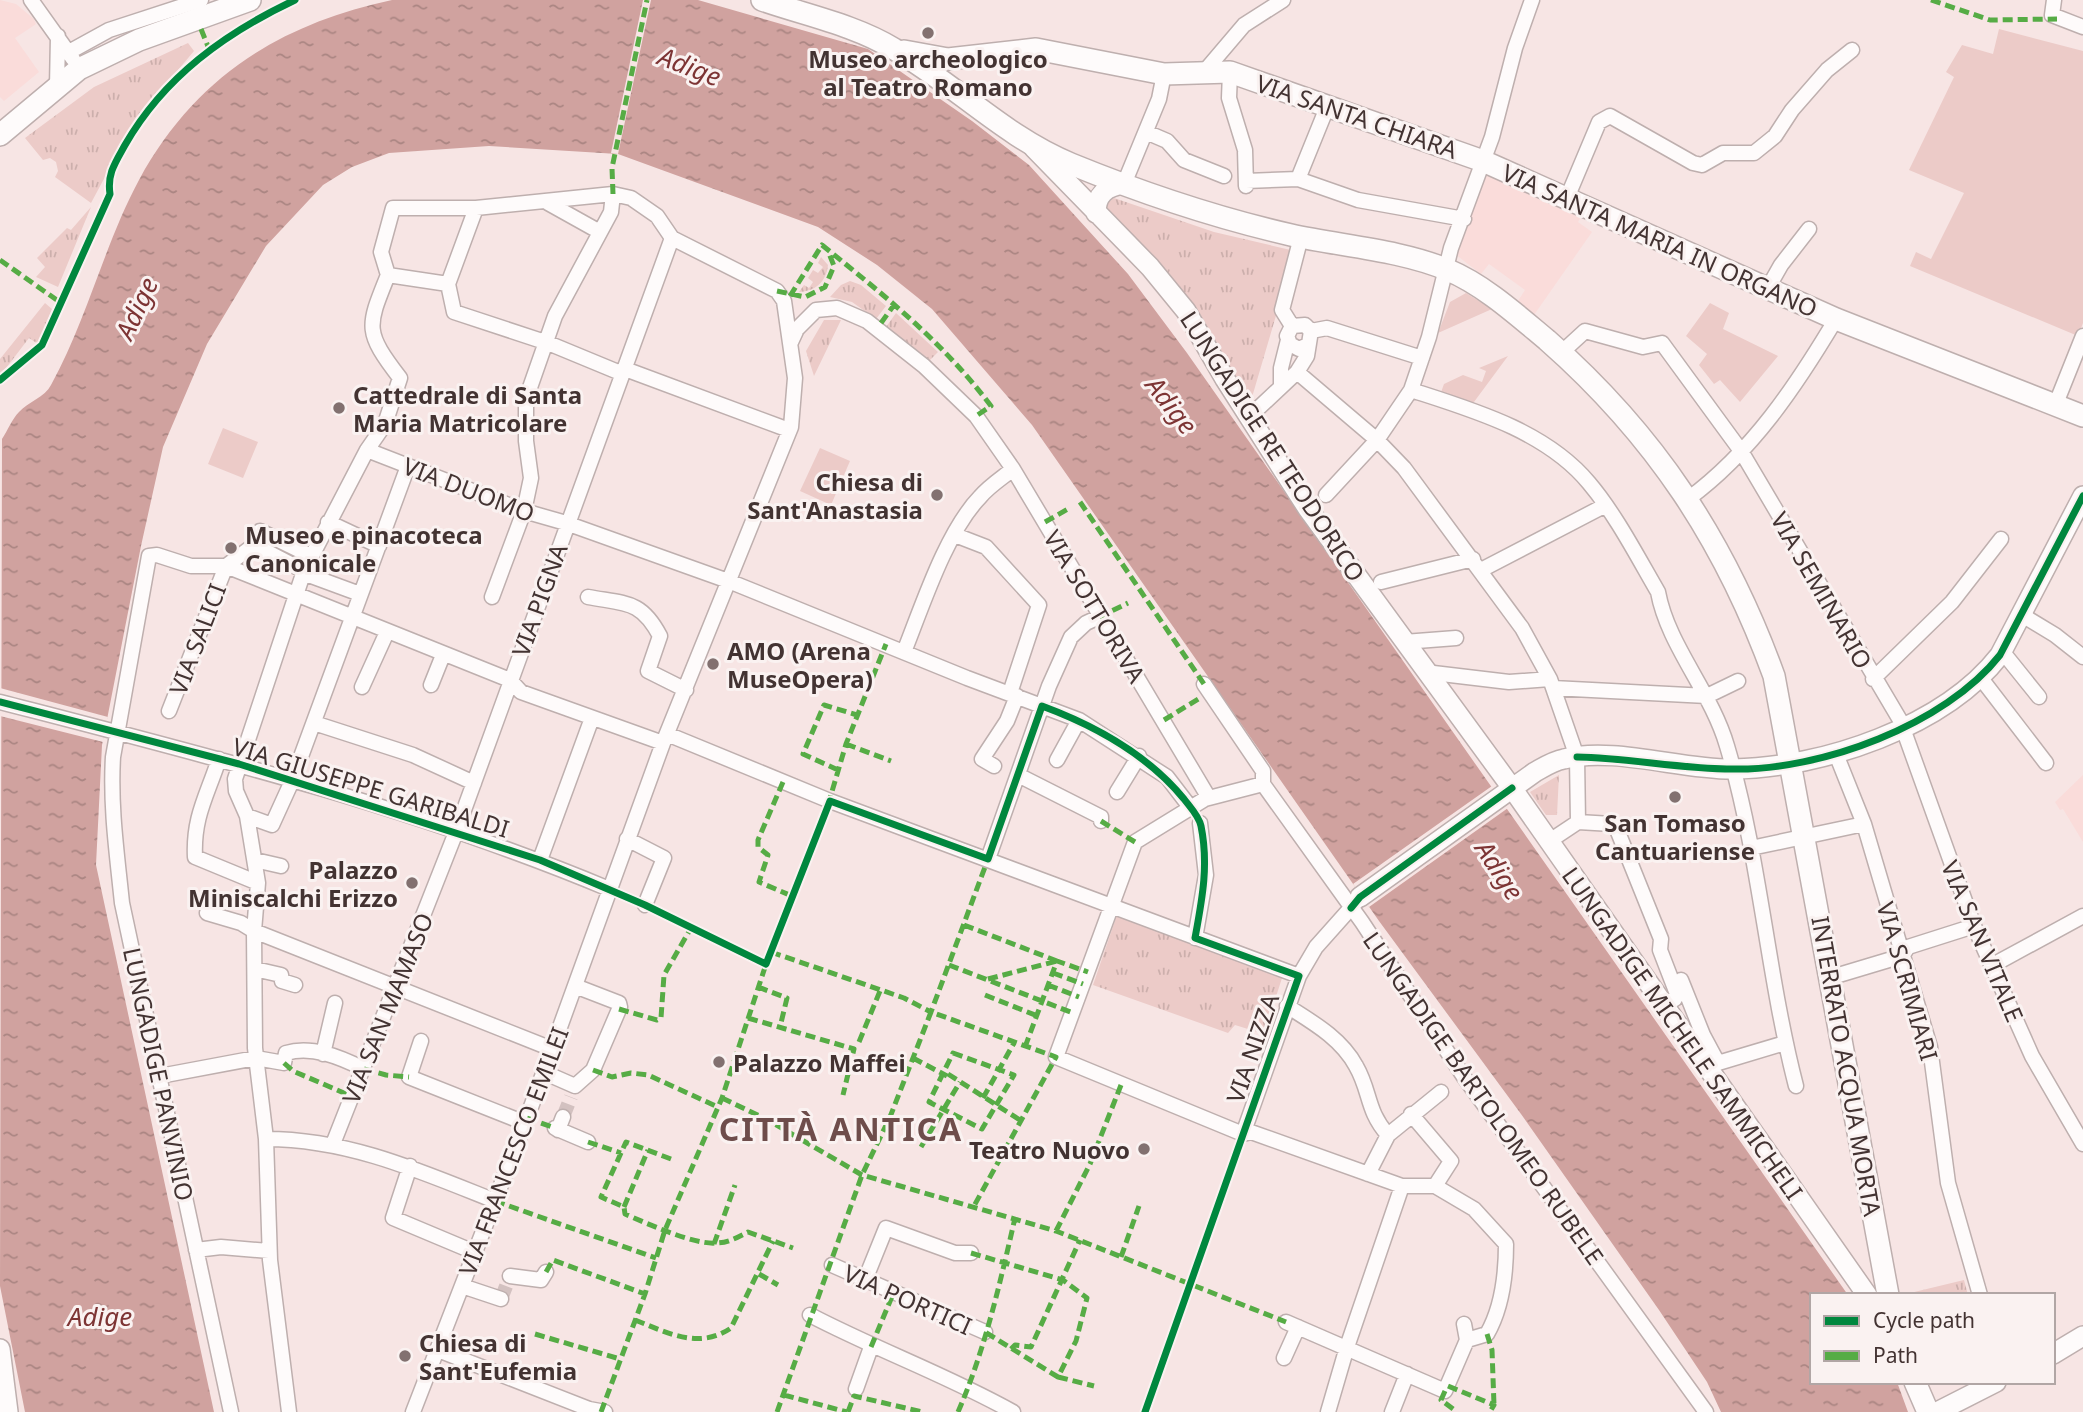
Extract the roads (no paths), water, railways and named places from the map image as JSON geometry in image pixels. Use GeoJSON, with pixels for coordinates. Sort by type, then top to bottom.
{"type":"FeatureCollection","features":[{"type":"Feature","properties":{"kind":"main road"},"geometry":{"type":"LineString","coordinates":[[0,135],[57,88],[74,61],[250,0]]}},
{"type":"Feature","properties":{"kind":"main road"},"geometry":{"type":"LineString","coordinates":[[762,0],[865,35],[940,67],[1033,147],[1124,184],[1252,226],[1446,269],[1505,307],[1561,352]]}},
{"type":"Feature","properties":{"kind":"main road","name":"VIA SANTA CHIARA"},"geometry":{"type":"LineString","coordinates":[[940,67],[1036,49],[1164,74],[1230,72],[1483,161]]}},
{"type":"Feature","properties":{"kind":"main road","name":"VIA SANTA MARIA IN ORGANO"},"geometry":{"type":"LineString","coordinates":[[1483,161],[1836,319],[2083,416]]}},
{"type":"Feature","properties":{"kind":"main road","name":"INTERRATO ACQUA MORTA"},"geometry":{"type":"LineString","coordinates":[[1561,352],[1623,413],[1688,499],[1727,563],[1759,635],[1780,695],[1888,1293]]}},
{"type":"Feature","properties":{"kind":"main road"},"geometry":{"type":"LineString","coordinates":[[1917,1384],[1941,1409]]}},
{"type":"Feature","properties":{"kind":"street"},"geometry":{"type":"LineString","coordinates":[[36,2],[74,61],[109,30],[201,0]]}},
{"type":"Feature","properties":{"kind":"street"},"geometry":{"type":"LineString","coordinates":[[1204,72],[1244,25],[1283,0]]}},
{"type":"Feature","properties":{"kind":"street"},"geometry":{"type":"LineString","coordinates":[[1326,495],[1377,440],[1411,390],[1446,269],[1483,161],[1532,0]]}},
{"type":"Feature","properties":{"kind":"street"},"geometry":{"type":"LineString","coordinates":[[2054,0],[2050,9],[2057,19],[2083,27]]}},
{"type":"Feature","properties":{"kind":"street"},"geometry":{"type":"LineString","coordinates":[[57,88],[58,35]]}},
{"type":"Feature","properties":{"kind":"street"},"geometry":{"type":"LineString","coordinates":[[1567,198],[1600,122],[1610,116],[1693,163],[1702,164],[1723,153],[1754,153],[1774,136],[1792,110],[1827,70],[1852,50]]}},
{"type":"Feature","properties":{"kind":"street"},"geometry":{"type":"LineString","coordinates":[[1230,72],[1230,99],[1245,150],[1246,183],[1298,179],[1358,200],[1464,219]]}},
{"type":"Feature","properties":{"kind":"street"},"geometry":{"type":"LineString","coordinates":[[1096,213],[1097,202],[1104,191],[1124,184],[1159,99],[1164,74]]}},
{"type":"Feature","properties":{"kind":"street"},"geometry":{"type":"LineString","coordinates":[[1298,179],[1328,105]]}},
{"type":"Feature","properties":{"kind":"street"},"geometry":{"type":"LineString","coordinates":[[1146,132],[1167,141],[1184,160],[1224,176]]}},
{"type":"Feature","properties":{"kind":"street","name":"LUNGADIGE RE TEODORICO"},"geometry":{"type":"LineString","coordinates":[[1033,147],[1150,267],[1186,311],[1308,509],[1493,762],[1501,796]]}},
{"type":"Feature","properties":{"kind":"street"},"geometry":{"type":"LineString","coordinates":[[492,597],[524,511],[531,478],[526,441],[526,400],[548,343],[555,316],[611,212],[613,194]]}},
{"type":"Feature","properties":{"kind":"street"},"geometry":{"type":"LineString","coordinates":[[289,1412],[269,1251],[266,1139],[256,1058],[254,931],[258,883],[247,816],[236,791],[239,764],[304,572],[367,450],[385,424],[400,378],[377,349],[371,318],[388,275],[381,252],[393,208],[476,208],[548,203],[585,195],[613,194],[631,198],[657,216],[672,238]]}},
{"type":"Feature","properties":{"kind":"street"},"geometry":{"type":"LineString","coordinates":[[548,203],[600,232]]}},
{"type":"Feature","properties":{"kind":"street"},"geometry":{"type":"LineString","coordinates":[[476,208],[448,284],[454,312],[789,430]]}},
{"type":"Feature","properties":{"kind":"street"},"geometry":{"type":"LineString","coordinates":[[1768,288],[1781,265],[1809,229]]}},
{"type":"Feature","properties":{"kind":"street"},"geometry":{"type":"LineString","coordinates":[[1301,237],[1282,310],[1299,349],[1310,338],[1327,328],[1422,358]]}},
{"type":"Feature","properties":{"kind":"street","name":"VIA FRANCESCO EMILEI"},"geometry":{"type":"LineString","coordinates":[[413,1412],[525,1123],[665,739],[731,582],[789,430],[795,378],[792,342],[784,301],[777,291],[672,238]]}},
{"type":"Feature","properties":{"kind":"street","name":"VIA PIGNA"},"geometry":{"type":"LineString","coordinates":[[456,832],[566,523],[672,238]]}},
{"type":"Feature","properties":{"kind":"street"},"geometry":{"type":"LineString","coordinates":[[388,275],[448,284]]}},
{"type":"Feature","properties":{"kind":"street","name":"VIA SOTTORIVA"},"geometry":{"type":"LineString","coordinates":[[792,342],[797,329],[816,310],[845,310],[867,321],[924,366],[976,416],[1013,469],[1209,797]]}},
{"type":"Feature","properties":{"kind":"street"},"geometry":{"type":"LineString","coordinates":[[1688,499],[1707,486],[1741,451],[1790,394],[1836,319]]}},
{"type":"Feature","properties":{"kind":"street"},"geometry":{"type":"LineString","coordinates":[[1249,417],[1259,410],[1281,384],[1297,372],[1307,356],[1310,338],[1305,325],[1290,333],[1281,368],[1281,384]]}},
{"type":"Feature","properties":{"kind":"street","name":"VIA SEMINARIO"},"geometry":{"type":"LineString","coordinates":[[1561,352],[1586,331],[1643,346],[1662,344],[1741,451],[1902,728]]}},
{"type":"Feature","properties":{"kind":"street"},"geometry":{"type":"LineString","coordinates":[[2055,406],[2083,336]]}},
{"type":"Feature","properties":{"kind":"street"},"geometry":{"type":"LineString","coordinates":[[1297,372],[1377,440],[1404,468],[1521,628],[1551,684],[1577,757],[1577,822]]}},
{"type":"Feature","properties":{"kind":"street"},"geometry":{"type":"LineString","coordinates":[[1411,390],[1529,434],[1588,482],[1658,592],[1661,609],[1677,644],[1717,714],[1751,848],[1785,1043],[1796,1086]]}},
{"type":"Feature","properties":{"kind":"street","name":"VIA DUOMO"},"geometry":{"type":"LineString","coordinates":[[367,450],[524,511],[566,523],[731,582],[1079,719],[1139,756],[1167,777],[1190,807]]}},
{"type":"Feature","properties":{"kind":"street"},"geometry":{"type":"LineString","coordinates":[[247,816],[272,825],[314,723],[408,466]]}},
{"type":"Feature","properties":{"kind":"street"},"geometry":{"type":"LineString","coordinates":[[904,652],[929,589],[955,535],[980,496],[1013,469]]}},
{"type":"Feature","properties":{"kind":"street"},"geometry":{"type":"LineString","coordinates":[[1355,902],[1535,772],[1564,758],[1619,758],[1732,769],[1836,754],[1902,728],[1980,677],[2002,651],[2083,496]]}},
{"type":"Feature","properties":{"kind":"street"},"geometry":{"type":"LineString","coordinates":[[1381,582],[1477,565],[1604,506]]}},
{"type":"Feature","properties":{"kind":"street"},"geometry":{"type":"LineString","coordinates":[[328,522],[379,546]]}},
{"type":"Feature","properties":{"kind":"street"},"geometry":{"type":"LineString","coordinates":[[226,566],[254,545],[260,531],[311,556]]}},
{"type":"Feature","properties":{"kind":"street"},"geometry":{"type":"LineString","coordinates":[[955,535],[986,547],[1039,606],[1007,721],[982,759],[994,766]]}},
{"type":"Feature","properties":{"kind":"street"},"geometry":{"type":"LineString","coordinates":[[1873,679],[1952,602],[2001,539]]}},
{"type":"Feature","properties":{"kind":"street"},"geometry":{"type":"LineString","coordinates":[[254,545],[304,572],[360,594]]}},
{"type":"Feature","properties":{"kind":"street","name":"LUNGADIGE PANVINIO"},"geometry":{"type":"LineString","coordinates":[[226,566],[191,566],[157,555],[149,556],[112,732],[111,787],[122,903],[231,1412]]}},
{"type":"Feature","properties":{"kind":"street"},"geometry":{"type":"LineString","coordinates":[[226,566],[510,680],[513,687],[521,692],[592,718],[665,739],[1299,976]]}},
{"type":"Feature","properties":{"kind":"street","name":"VIA SALICI"},"geometry":{"type":"LineString","coordinates":[[169,711],[226,566]]}},
{"type":"Feature","properties":{"kind":"street"},"geometry":{"type":"LineString","coordinates":[[588,597],[630,605],[649,615],[660,636],[648,671],[686,690]]}},
{"type":"Feature","properties":{"kind":"street"},"geometry":{"type":"LineString","coordinates":[[2022,615],[2055,635],[2083,657]]}},
{"type":"Feature","properties":{"kind":"street"},"geometry":{"type":"LineString","coordinates":[[988,859],[1020,776],[1042,706],[1071,637],[1086,623],[1099,617]]}},
{"type":"Feature","properties":{"kind":"street"},"geometry":{"type":"LineString","coordinates":[[362,687],[387,632]]}},
{"type":"Feature","properties":{"kind":"street"},"geometry":{"type":"LineString","coordinates":[[1404,642],[1456,638]]}},
{"type":"Feature","properties":{"kind":"street"},"geometry":{"type":"LineString","coordinates":[[2002,651],[2039,696]]}},
{"type":"Feature","properties":{"kind":"street"},"geometry":{"type":"LineString","coordinates":[[431,685],[443,654]]}},
{"type":"Feature","properties":{"kind":"street"},"geometry":{"type":"LineString","coordinates":[[1426,672],[1707,696],[1738,681]]}},
{"type":"Feature","properties":{"kind":"street"},"geometry":{"type":"LineString","coordinates":[[1980,677],[2046,763]]}},
{"type":"Feature","properties":{"kind":"street","name":"LUNGADIGE BARTOLOMEO RUBELE"},"geometry":{"type":"LineString","coordinates":[[1205,684],[1263,771],[1263,784],[1355,902],[1464,1077],[1706,1412]]}},
{"type":"Feature","properties":{"kind":"street","name":"VIA GIUSEPPE GARIBALDI"},"geometry":{"type":"LineString","coordinates":[[0,702],[239,764],[540,860],[609,889]]}},
{"type":"Feature","properties":{"kind":"street"},"geometry":{"type":"LineString","coordinates":[[540,860],[592,718]]}},
{"type":"Feature","properties":{"kind":"street"},"geometry":{"type":"LineString","coordinates":[[1057,760],[1079,719]]}},
{"type":"Feature","properties":{"kind":"street"},"geometry":{"type":"LineString","coordinates":[[314,723],[413,755],[474,783]]}},
{"type":"Feature","properties":{"kind":"street","name":"VIA SAN VITALE"},"geometry":{"type":"LineString","coordinates":[[1902,728],[1973,926],[2032,1056],[2077,1126],[2083,1144]]}},
{"type":"Feature","properties":{"kind":"street","name":"VIA SCRIMIARI"},"geometry":{"type":"LineString","coordinates":[[1836,754],[1864,824],[1930,1046],[1948,1183],[1979,1293]]}},
{"type":"Feature","properties":{"kind":"street"},"geometry":{"type":"LineString","coordinates":[[1117,792],[1139,756]]}},
{"type":"Feature","properties":{"kind":"street"},"geometry":{"type":"LineString","coordinates":[[219,759],[202,800],[195,826],[195,857],[258,883]]}},
{"type":"Feature","properties":{"kind":"street"},"geometry":{"type":"LineString","coordinates":[[1493,762],[1517,775],[1535,772]]}},
{"type":"Feature","properties":{"kind":"street"},"geometry":{"type":"LineString","coordinates":[[1493,762],[1501,796]]}},
{"type":"Feature","properties":{"kind":"street"},"geometry":{"type":"LineString","coordinates":[[1020,776],[1101,817],[1101,821]]}},
{"type":"Feature","properties":{"kind":"street"},"geometry":{"type":"LineString","coordinates":[[1263,784],[1209,797],[1135,842],[1056,1057],[1243,1134],[1251,1132],[1402,1186],[1435,1186],[1474,1209],[1506,1244],[1497,1317],[1487,1334],[1467,1340]]}},
{"type":"Feature","properties":{"kind":"street","name":"LUNGADIGE MICHELE SAMMICHELI"},"geometry":{"type":"LineString","coordinates":[[1501,796],[1548,842],[1866,1293]]}},
{"type":"Feature","properties":{"kind":"street"},"geometry":{"type":"LineString","coordinates":[[1548,842],[1577,822],[1612,824],[1616,827],[1661,939],[1668,948],[1703,1035],[1718,1063],[1785,1043]]}},
{"type":"Feature","properties":{"kind":"street"},"geometry":{"type":"LineString","coordinates":[[1195,938],[1206,875],[1200,823]]}},
{"type":"Feature","properties":{"kind":"street"},"geometry":{"type":"LineString","coordinates":[[1751,848],[1864,824]]}},
{"type":"Feature","properties":{"kind":"street","name":"VIA SAN MAMASO"},"geometry":{"type":"LineString","coordinates":[[333,1144],[456,832]]}},
{"type":"Feature","properties":{"kind":"street"},"geometry":{"type":"LineString","coordinates":[[627,839],[664,858],[645,905]]}},
{"type":"Feature","properties":{"kind":"street"},"geometry":{"type":"LineString","coordinates":[[255,860],[281,866]]}},
{"type":"Feature","properties":{"kind":"street","name":"VIA NIZZA"},"geometry":{"type":"LineString","coordinates":[[1243,1134],[1299,976],[1316,947],[1355,902]]}},
{"type":"Feature","properties":{"kind":"street"},"geometry":{"type":"LineString","coordinates":[[207,913],[241,923],[254,931],[552,1049]]}},
{"type":"Feature","properties":{"kind":"street"},"geometry":{"type":"LineString","coordinates":[[1992,966],[2083,916]]}},
{"type":"Feature","properties":{"kind":"street"},"geometry":{"type":"LineString","coordinates":[[1832,977],[1902,956],[1909,947],[1973,926]]}},
{"type":"Feature","properties":{"kind":"street"},"geometry":{"type":"LineString","coordinates":[[1661,939],[1660,950],[1677,994],[1675,999],[1661,1005]]}},
{"type":"Feature","properties":{"kind":"street"},"geometry":{"type":"LineString","coordinates":[[255,969],[281,975],[282,981],[295,985]]}},
{"type":"Feature","properties":{"kind":"street"},"geometry":{"type":"LineString","coordinates":[[542,1072],[573,1091],[593,1070],[620,1007],[619,1003],[575,986]]}},
{"type":"Feature","properties":{"kind":"street"},"geometry":{"type":"LineString","coordinates":[[323,1054],[335,1003]]}},
{"type":"Feature","properties":{"kind":"street"},"geometry":{"type":"LineString","coordinates":[[1287,1006],[1323,1029],[1347,1053],[1365,1085],[1374,1118],[1388,1135]]}},
{"type":"Feature","properties":{"kind":"street"},"geometry":{"type":"LineString","coordinates":[[421,1041],[409,1077],[525,1123]]}},
{"type":"Feature","properties":{"kind":"street"},"geometry":{"type":"LineString","coordinates":[[160,1076],[256,1058],[284,1063],[285,1053],[300,1049],[364,1069]]}},
{"type":"Feature","properties":{"kind":"street"},"geometry":{"type":"LineString","coordinates":[[1368,1174],[1388,1135],[1441,1092]]}},
{"type":"Feature","properties":{"kind":"street"},"geometry":{"type":"LineString","coordinates":[[1411,1114],[1451,1160],[1435,1186]]}},
{"type":"Feature","properties":{"kind":"street"},"geometry":{"type":"LineString","coordinates":[[558,1125],[588,1142]]}},
{"type":"Feature","properties":{"kind":"street"},"geometry":{"type":"LineString","coordinates":[[266,1139],[295,1138],[333,1144],[410,1166],[495,1201]]}},
{"type":"Feature","properties":{"kind":"street"},"geometry":{"type":"LineString","coordinates":[[410,1166],[393,1218],[474,1252]]}},
{"type":"Feature","properties":{"kind":"street"},"geometry":{"type":"LineString","coordinates":[[1328,1412],[1347,1347],[1402,1186]]}},
{"type":"Feature","properties":{"kind":"street"},"geometry":{"type":"LineString","coordinates":[[865,1280],[886,1228],[955,1253],[971,1253]]}},
{"type":"Feature","properties":{"kind":"street"},"geometry":{"type":"LineString","coordinates":[[197,1250],[221,1247],[269,1251]]}},
{"type":"Feature","properties":{"kind":"street"},"geometry":{"type":"LineString","coordinates":[[1856,1276],[1882,1264]]}},
{"type":"Feature","properties":{"kind":"street","name":"VIA PORTICI"},"geometry":{"type":"LineString","coordinates":[[832,1265],[985,1332]]}},
{"type":"Feature","properties":{"kind":"street"},"geometry":{"type":"LineString","coordinates":[[510,1276],[541,1280],[546,1272]]}},
{"type":"Feature","properties":{"kind":"street"},"geometry":{"type":"LineString","coordinates":[[462,1286],[501,1299]]}},
{"type":"Feature","properties":{"kind":"street"},"geometry":{"type":"LineString","coordinates":[[810,1315],[871,1347],[968,1387],[1013,1412]]}},
{"type":"Feature","properties":{"kind":"street"},"geometry":{"type":"LineString","coordinates":[[1284,1358],[1292,1324],[1446,1391],[1467,1340],[1464,1324]]}},
{"type":"Feature","properties":{"kind":"street"},"geometry":{"type":"LineString","coordinates":[[2055,1353],[2083,1336]]}},
{"type":"Feature","properties":{"kind":"street"},"geometry":{"type":"LineString","coordinates":[[856,1389],[871,1347]]}},
{"type":"Feature","properties":{"kind":"street"},"geometry":{"type":"LineString","coordinates":[[0,1349],[3,1390],[8,1412]]}},
{"type":"Feature","properties":{"kind":"street"},"geometry":{"type":"LineString","coordinates":[[438,1350],[589,1409],[603,1411]]}},
{"type":"Feature","properties":{"kind":"street"},"geometry":{"type":"LineString","coordinates":[[1392,1412],[1412,1376]]}},
{"type":"Feature","properties":{"kind":"street"},"geometry":{"type":"LineString","coordinates":[[1941,1409],[1992,1384]]}},
{"type":"Feature","properties":{"kind":"water","name":"Adige"},"geometry":{"type":"Polygon","coordinates":[[[392,0],[698,0],[868,49],[972,121],[1029,165],[1128,274],[1187,353],[1847,1293],[1810,1293],[1810,1384],[1898,1384],[1908,1412],[1721,1412],[1707,1382],[1659,1310],[1521,1114],[1379,921],[1032,425],[932,309],[877,265],[818,227],[618,154],[489,146],[389,153],[352,167],[323,185],[266,246],[207,344],[163,447],[102,745],[96,865],[214,1412],[25,1412],[0,1286],[2,439],[19,412],[45,393],[51,385],[75,335],[116,230],[139,180],[161,144],[186,112],[214,84],[244,60],[277,40],[351,10],[392,0]]]}},
{"type":"Feature","properties":{"kind":"tunnel"},"geometry":{"type":"LineString","coordinates":[[563,1117],[571,1097]]}},
{"type":"Feature","properties":{"kind":"tunnel"},"geometry":{"type":"LineString","coordinates":[[501,1299],[510,1276]]}},
{"type":"Feature","properties":{"kind":"place","name":"Museo archeologico al Teatro Romano"},"geometry":{"type":"Point","coordinates":[928,33]}},
{"type":"Feature","properties":{"kind":"place","name":"Cattedrale di Santa Maria Matricolare"},"geometry":{"type":"Point","coordinates":[339,408]}},
{"type":"Feature","properties":{"kind":"place","name":"Chiesa di Sant'Anastasia"},"geometry":{"type":"Point","coordinates":[937,495]}},
{"type":"Feature","properties":{"kind":"place","name":"Museo e pinacoteca Canonicale"},"geometry":{"type":"Point","coordinates":[231,548]}},
{"type":"Feature","properties":{"kind":"place","name":"AMO (Arena MuseOpera)"},"geometry":{"type":"Point","coordinates":[713,664]}},
{"type":"Feature","properties":{"kind":"place","name":"San Tomaso Cantuariense"},"geometry":{"type":"Point","coordinates":[1675,797]}},
{"type":"Feature","properties":{"kind":"place","name":"Palazzo Miniscalchi Erizzo"},"geometry":{"type":"Point","coordinates":[412,883]}},
{"type":"Feature","properties":{"kind":"place","name":"Palazzo Maffei"},"geometry":{"type":"Point","coordinates":[719,1062]}},
{"type":"Feature","properties":{"kind":"place","name":"Teatro Nuovo"},"geometry":{"type":"Point","coordinates":[1144,1149]}},
{"type":"Feature","properties":{"kind":"place","name":"Chiesa di Sant'Eufemia"},"geometry":{"type":"Point","coordinates":[405,1356]}},
{"type":"Feature","properties":{"kind":"district","name":"CITTÀ ANTICA"},"geometry":{"type":"Point","coordinates":[841,1128]}}]}
